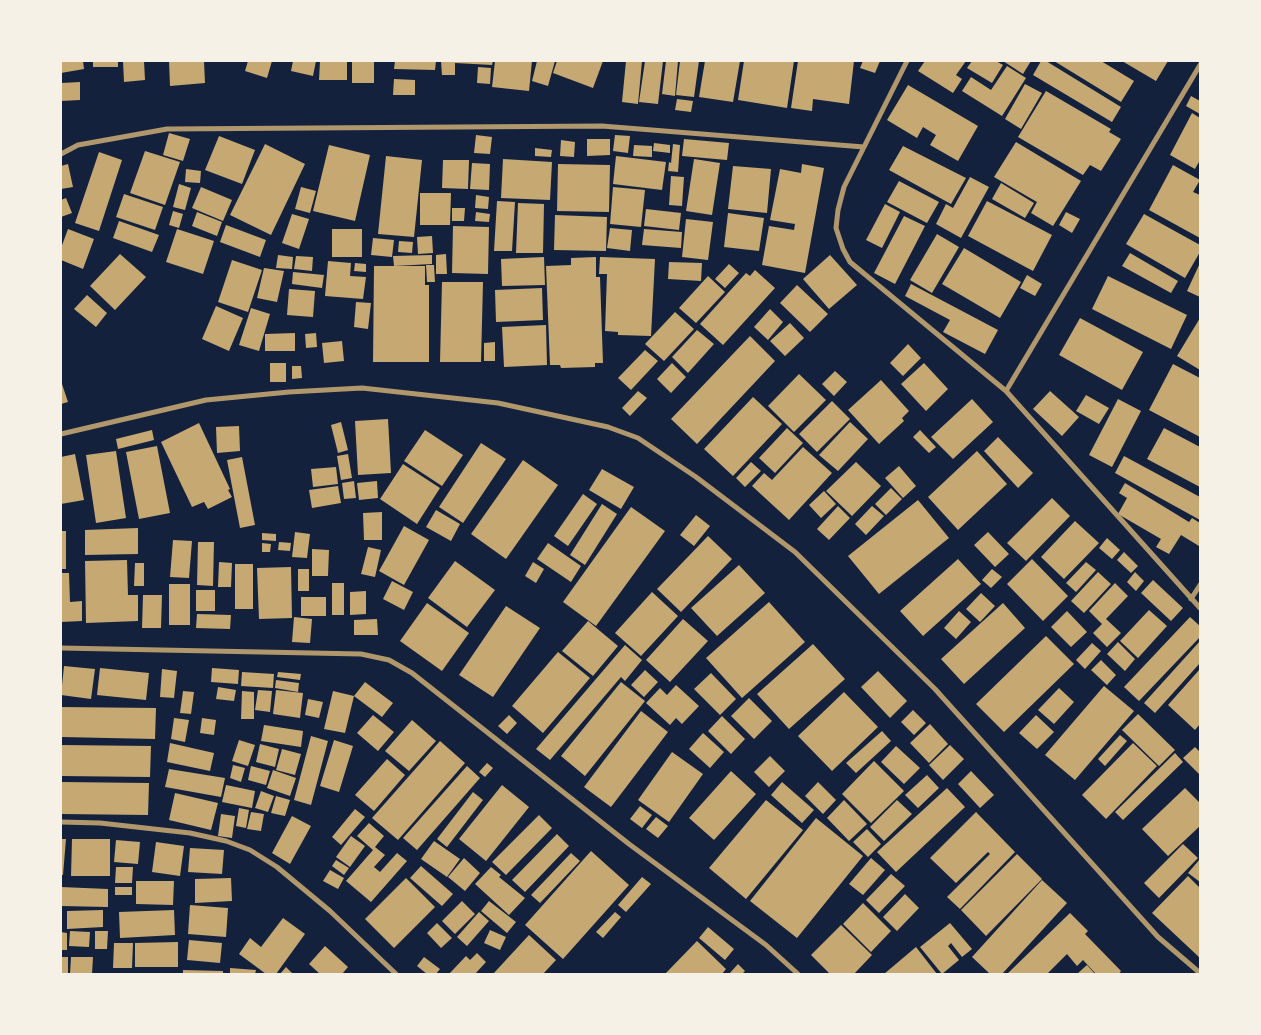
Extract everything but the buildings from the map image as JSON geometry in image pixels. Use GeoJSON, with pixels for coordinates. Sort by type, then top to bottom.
{"type":"FeatureCollection","features":[{"type":"Feature","properties":{"kind":"street"},"geometry":{"type":"LineString","coordinates":[[907,61],[844,187],[836,228],[843,249],[850,262],[1006,391],[1200,608]]}},
{"type":"Feature","properties":{"kind":"street"},"geometry":{"type":"LineString","coordinates":[[1006,391],[1200,65]]}},
{"type":"Feature","properties":{"kind":"street"},"geometry":{"type":"LineString","coordinates":[[61,154],[78,145],[167,129],[602,126],[864,147]]}},
{"type":"Feature","properties":{"kind":"street"},"geometry":{"type":"LineString","coordinates":[[61,434],[206,400],[289,392],[362,388],[498,403],[608,427],[638,438],[696,477],[795,552],[935,689],[1158,936],[1200,973]]}},
{"type":"Feature","properties":{"kind":"street"},"geometry":{"type":"LineString","coordinates":[[1191,599],[1200,585]]}},
{"type":"Feature","properties":{"kind":"street"},"geometry":{"type":"LineString","coordinates":[[61,648],[361,654],[389,660],[412,672],[629,844],[766,945],[798,974]]}},
{"type":"Feature","properties":{"kind":"street"},"geometry":{"type":"LineString","coordinates":[[61,822],[100,823],[190,834],[226,841],[250,850],[277,867],[330,911],[396,974]]}}]}
